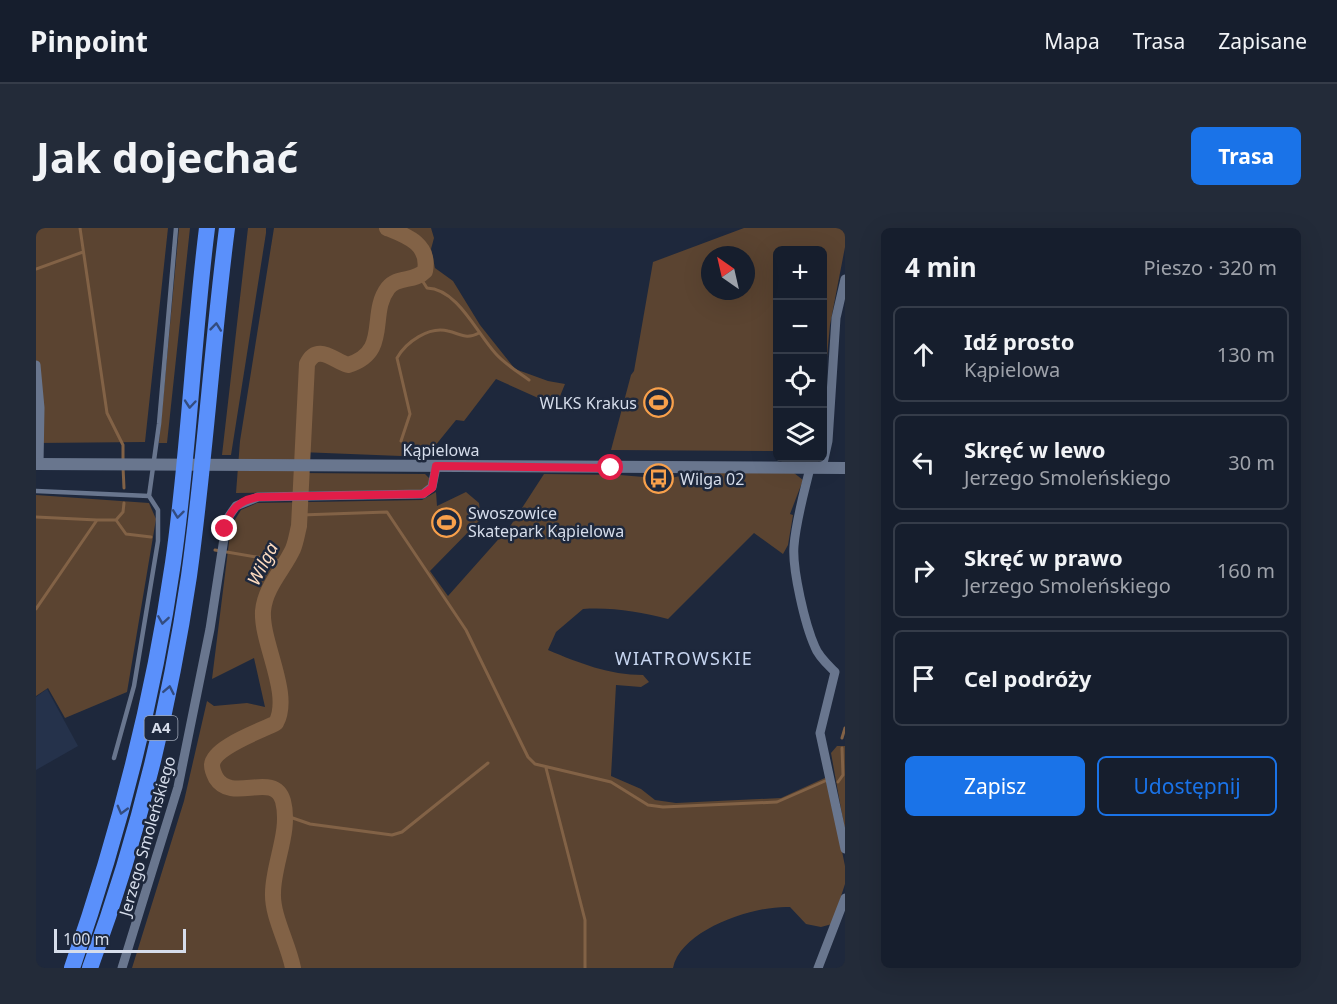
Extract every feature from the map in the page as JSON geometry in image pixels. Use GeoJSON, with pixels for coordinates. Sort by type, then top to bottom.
{"type":"FeatureCollection","features":[{"type":"Feature","properties":{"kind":"highway","name":"A4"},"geometry":{"type":"LineString","coordinates":[[72,968],[124,800],[157,657],[173,562],[185,467],[207,228]]}},
{"type":"Feature","properties":{"kind":"highway","name":"A4"},"geometry":{"type":"LineString","coordinates":[[90,968],[140,812],[174,664],[192,551],[227,228]]}},
{"type":"Feature","properties":{"kind":"street"},"geometry":{"type":"LineString","coordinates":[[835,672],[815,649],[805,617],[795,560],[796,529],[816,468],[828,441],[836,318],[845,279]]}},
{"type":"Feature","properties":{"kind":"street"},"geometry":{"type":"LineString","coordinates":[[36,365],[39,387],[37,464]]}},
{"type":"Feature","properties":{"kind":"street","name":"Kąpielowa"},"geometry":{"type":"LineString","coordinates":[[37,464],[845,468]]}},
{"type":"Feature","properties":{"kind":"street","name":"Jerzego Smoleńskiego"},"geometry":{"type":"LineString","coordinates":[[122,968],[178,787],[194,718],[227,519],[236,506],[249,499],[423,494],[432,488],[436,466]]}},
{"type":"Feature","properties":{"kind":"street"},"geometry":{"type":"LineString","coordinates":[[835,672],[845,669]]}},
{"type":"Feature","properties":{"kind":"street"},"geometry":{"type":"LineString","coordinates":[[835,672],[820,733],[845,849]]}},
{"type":"Feature","properties":{"kind":"street"},"geometry":{"type":"LineString","coordinates":[[818,968],[845,898]]}},
{"type":"Feature","properties":{"kind":"lane"},"geometry":{"type":"LineString","coordinates":[[114,758],[134,686],[158,541],[158,510],[149,496],[159,424],[176,228]]}},
{"type":"Feature","properties":{"kind":"lane"},"geometry":{"type":"LineString","coordinates":[[36,491],[149,496]]}},
{"type":"Feature","properties":{"kind":"shaded area"},"geometry":{"type":"Polygon","coordinates":[[[36,228],[168,228],[145,442],[36,443],[36,228]]]}},
{"type":"Feature","properties":{"kind":"shaded area"},"geometry":{"type":"Polygon","coordinates":[[[179,228],[190,228],[167,443],[159,443],[179,228]]]}},
{"type":"Feature","properties":{"kind":"shaded area"},"geometry":{"type":"Polygon","coordinates":[[[248,228],[266,228],[266,233],[231,455],[222,455],[248,228]]]}},
{"type":"Feature","properties":{"kind":"shaded area"},"geometry":{"type":"Polygon","coordinates":[[[274,228],[431,228],[434,238],[431,249],[435,268],[453,281],[480,325],[515,369],[548,381],[565,384],[556,406],[496,379],[464,421],[456,420],[426,457],[300,452],[300,473],[425,474],[430,479],[429,485],[421,490],[236,493],[240,441],[274,228]]]}},
{"type":"Feature","properties":{"kind":"shaded area"},"geometry":{"type":"Polygon","coordinates":[[[744,228],[845,228],[845,247],[830,325],[827,357],[827,246],[773,246],[773,451],[611,450],[634,371],[653,262],[744,228]]]}},
{"type":"Feature","properties":{"kind":"shaded area"},"geometry":{"type":"Polygon","coordinates":[[[697,472],[794,473],[803,480],[790,514],[793,515],[788,545],[783,554],[754,533],[668,619],[626,611],[583,609],[556,632],[548,650],[606,671],[643,675],[649,682],[641,687],[616,685],[611,776],[641,789],[655,800],[676,803],[781,798],[827,777],[845,866],[845,884],[832,924],[821,927],[806,924],[790,907],[758,910],[722,922],[705,931],[679,954],[673,968],[132,968],[184,801],[207,701],[214,706],[247,703],[265,707],[254,658],[212,679],[231,526],[241,510],[257,503],[422,500],[436,492],[437,506],[466,492],[479,503],[481,519],[430,571],[448,596],[511,525],[544,474],[620,475],[667,479],[697,472]]]}},
{"type":"Feature","properties":{"kind":"shaded area"},"geometry":{"type":"Polygon","coordinates":[[[36,495],[149,503],[156,519],[127,692],[65,718],[48,688],[36,696],[36,495]]]}},
{"type":"Feature","properties":{"kind":"shaded area"},"geometry":{"type":"Polygon","coordinates":[[[47,689],[78,746],[36,770],[36,697],[47,689]]]}},
{"type":"Feature","properties":{"kind":"shaded area"},"geometry":{"type":"Polygon","coordinates":[[[837,746],[845,746],[845,831],[831,753],[837,746]]]}},
{"type":"Feature","properties":{"kind":"waterway"},"geometry":{"type":"LineString","coordinates":[[80,228],[107,413],[123,445],[123,461]]}},
{"type":"Feature","properties":{"kind":"waterway","name":"Wilga"},"geometry":{"type":"LineString","coordinates":[[293,968],[273,902],[274,882],[285,824],[283,801],[278,792],[271,788],[242,789],[223,785],[216,778],[212,765],[214,758],[229,746],[276,723],[280,711],[278,683],[266,638],[263,611],[267,594],[293,549],[299,526],[307,364],[311,358],[320,354],[348,365],[361,359],[370,351],[374,342],[379,309],[388,288],[396,282],[416,277],[425,271],[424,254],[415,242],[387,228]]}},
{"type":"Feature","properties":{"kind":"waterway"},"geometry":{"type":"LineString","coordinates":[[36,269],[83,252]]}},
{"type":"Feature","properties":{"kind":"waterway"},"geometry":{"type":"LineString","coordinates":[[420,277],[427,288],[438,290],[457,304],[496,354],[507,365],[529,380]]}},
{"type":"Feature","properties":{"kind":"waterway"},"geometry":{"type":"LineString","coordinates":[[401,441],[410,414],[397,358],[401,352],[412,341],[433,331],[448,331],[467,336],[479,333]]}},
{"type":"Feature","properties":{"kind":"waterway"},"geometry":{"type":"LineString","coordinates":[[123,467],[124,488]]}},
{"type":"Feature","properties":{"kind":"waterway"},"geometry":{"type":"LineString","coordinates":[[36,609],[97,520],[116,520],[123,512],[124,503]]}},
{"type":"Feature","properties":{"kind":"waterway"},"geometry":{"type":"LineString","coordinates":[[301,515],[387,512],[466,630],[528,757],[535,764],[611,782],[648,805],[663,807],[777,802],[825,781]]}},
{"type":"Feature","properties":{"kind":"waterway"},"geometry":{"type":"LineString","coordinates":[[36,517],[97,520]]}},
{"type":"Feature","properties":{"kind":"waterway"},"geometry":{"type":"LineString","coordinates":[[116,520],[126,534],[151,537]]}},
{"type":"Feature","properties":{"kind":"waterway"},"geometry":{"type":"LineString","coordinates":[[215,550],[286,562]]}},
{"type":"Feature","properties":{"kind":"waterway"},"geometry":{"type":"LineString","coordinates":[[842,738],[845,728]]}},
{"type":"Feature","properties":{"kind":"waterway"},"geometry":{"type":"LineString","coordinates":[[838,782],[843,775],[842,748]]}},
{"type":"Feature","properties":{"kind":"waterway"},"geometry":{"type":"LineString","coordinates":[[284,815],[310,824],[392,835],[402,832],[488,763]]}},
{"type":"Feature","properties":{"kind":"waterway"},"geometry":{"type":"LineString","coordinates":[[546,768],[585,920],[585,968]]}},
{"type":"Feature","properties":{"kind":"place","name":"WLKS Krakus"},"geometry":{"type":"Point","coordinates":[658,403]}},
{"type":"Feature","properties":{"kind":"place","name":"Wilga 02"},"geometry":{"type":"Point","coordinates":[659,479]}},
{"type":"Feature","properties":{"kind":"place","name":"Swoszowice Skatepark Kąpielowa"},"geometry":{"type":"Point","coordinates":[447,522]}},
{"type":"Feature","properties":{"kind":"district","name":"WIATROWSKIE"},"geometry":{"type":"Point","coordinates":[684,659]}},
{"type":"Feature","properties":{"kind":"route"},"geometry":{"type":"LineString","coordinates":[[225,529],[227,519],[236,506],[258,497],[423,494],[432,488],[436,466],[611,468]]}}]}
